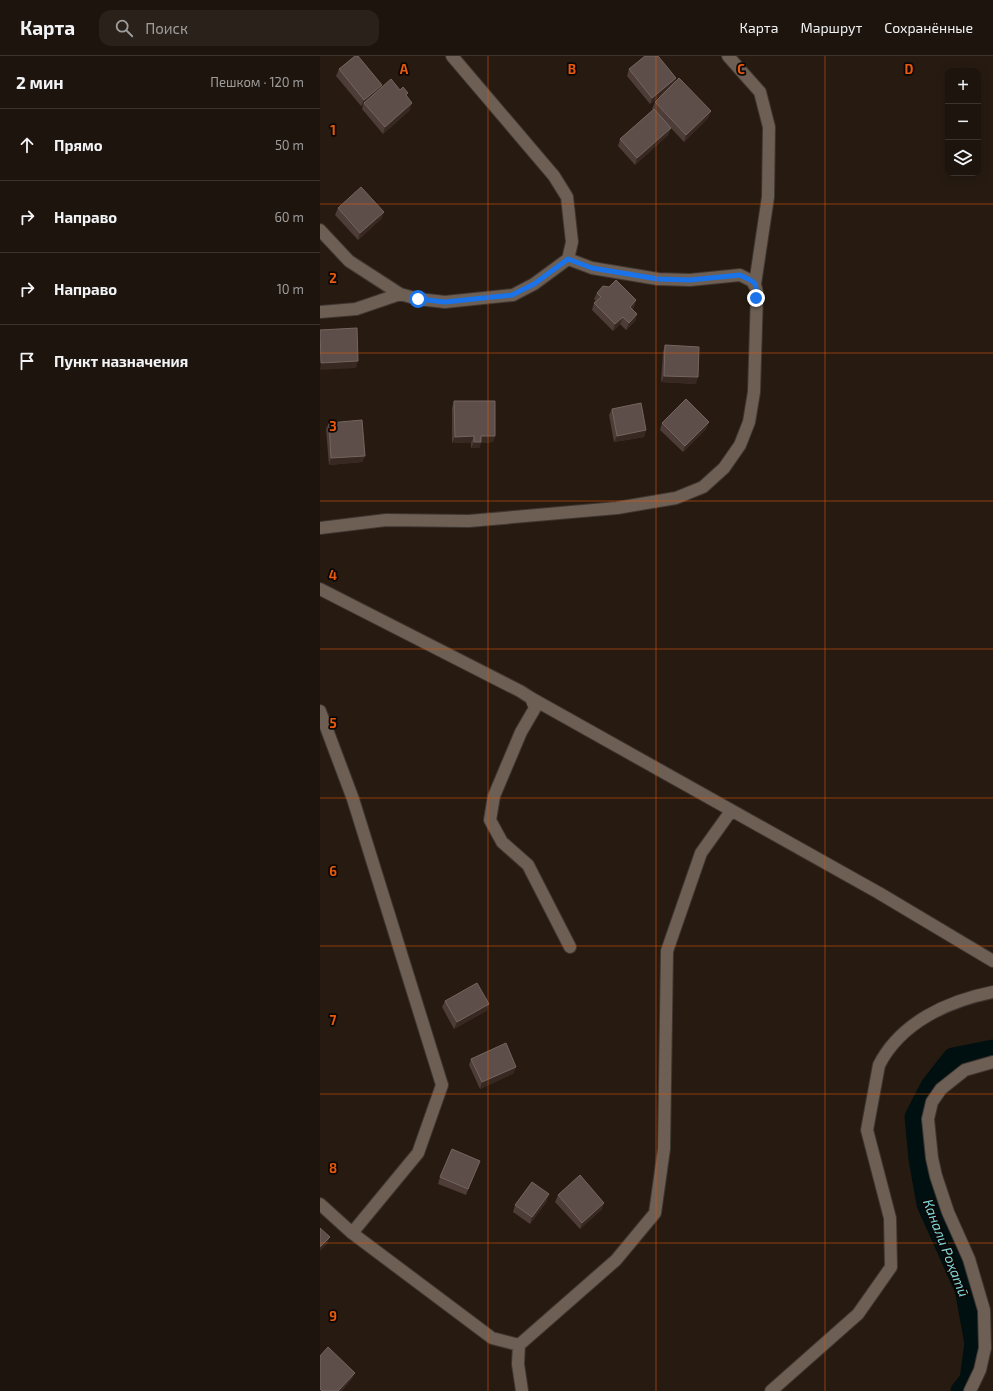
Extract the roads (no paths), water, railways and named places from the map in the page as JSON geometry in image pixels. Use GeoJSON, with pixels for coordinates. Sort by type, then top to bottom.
{"type":"FeatureCollection","features":[{"type":"Feature","properties":{"kind":"street"},"geometry":{"type":"LineString","coordinates":[[320,230],[349,261],[400,294],[418,299],[445,302],[512,295],[534,284],[568,259],[572,242],[567,197],[554,176],[452,56]]}},
{"type":"Feature","properties":{"kind":"street"},"geometry":{"type":"LineString","coordinates":[[320,528],[386,520],[469,521],[617,508],[676,498],[703,487],[724,468],[740,445],[749,422],[754,392],[755,284],[768,197],[769,127],[760,92],[728,56]]}},
{"type":"Feature","properties":{"kind":"street"},"geometry":{"type":"LineString","coordinates":[[568,259],[592,268],[658,279],[690,280],[740,275],[755,284]]}},
{"type":"Feature","properties":{"kind":"street"},"geometry":{"type":"LineString","coordinates":[[320,312],[356,309],[400,294]]}},
{"type":"Feature","properties":{"kind":"street"},"geometry":{"type":"LineString","coordinates":[[320,589],[520,691],[731,812],[879,893],[993,961]]}},
{"type":"Feature","properties":{"kind":"street"},"geometry":{"type":"LineString","coordinates":[[531,698],[535,708],[521,732],[494,796],[490,820],[502,842],[528,865],[570,947]]}},
{"type":"Feature","properties":{"kind":"street"},"geometry":{"type":"LineString","coordinates":[[320,711],[353,798],[442,1085],[418,1153],[352,1233]]}},
{"type":"Feature","properties":{"kind":"street"},"geometry":{"type":"LineString","coordinates":[[522,1391],[518,1364],[519,1345],[616,1260],[655,1213],[664,1149],[667,951],[701,854],[731,812]]}},
{"type":"Feature","properties":{"kind":"street"},"geometry":{"type":"LineString","coordinates":[[771,1391],[858,1314],[891,1267],[890,1218],[867,1130],[879,1065],[883,1056],[901,1034],[933,1012],[969,997],[993,992]]}},
{"type":"Feature","properties":{"kind":"street"},"geometry":{"type":"LineString","coordinates":[[970,1391],[980,1370],[985,1348],[984,1310],[969,1259],[948,1212],[936,1176],[932,1158],[928,1119],[932,1102],[941,1089],[965,1070],[993,1062]]}},
{"type":"Feature","properties":{"kind":"street"},"geometry":{"type":"LineString","coordinates":[[320,1204],[352,1233],[492,1338],[519,1345]]}},
{"type":"Feature","properties":{"kind":"waterway","name":"Канали Роҳатӣ"},"geometry":{"type":"LineString","coordinates":[[961,1391],[970,1380],[975,1343],[965,1289],[927,1204],[919,1159],[915,1117],[931,1086],[953,1058],[993,1050]]}}]}
